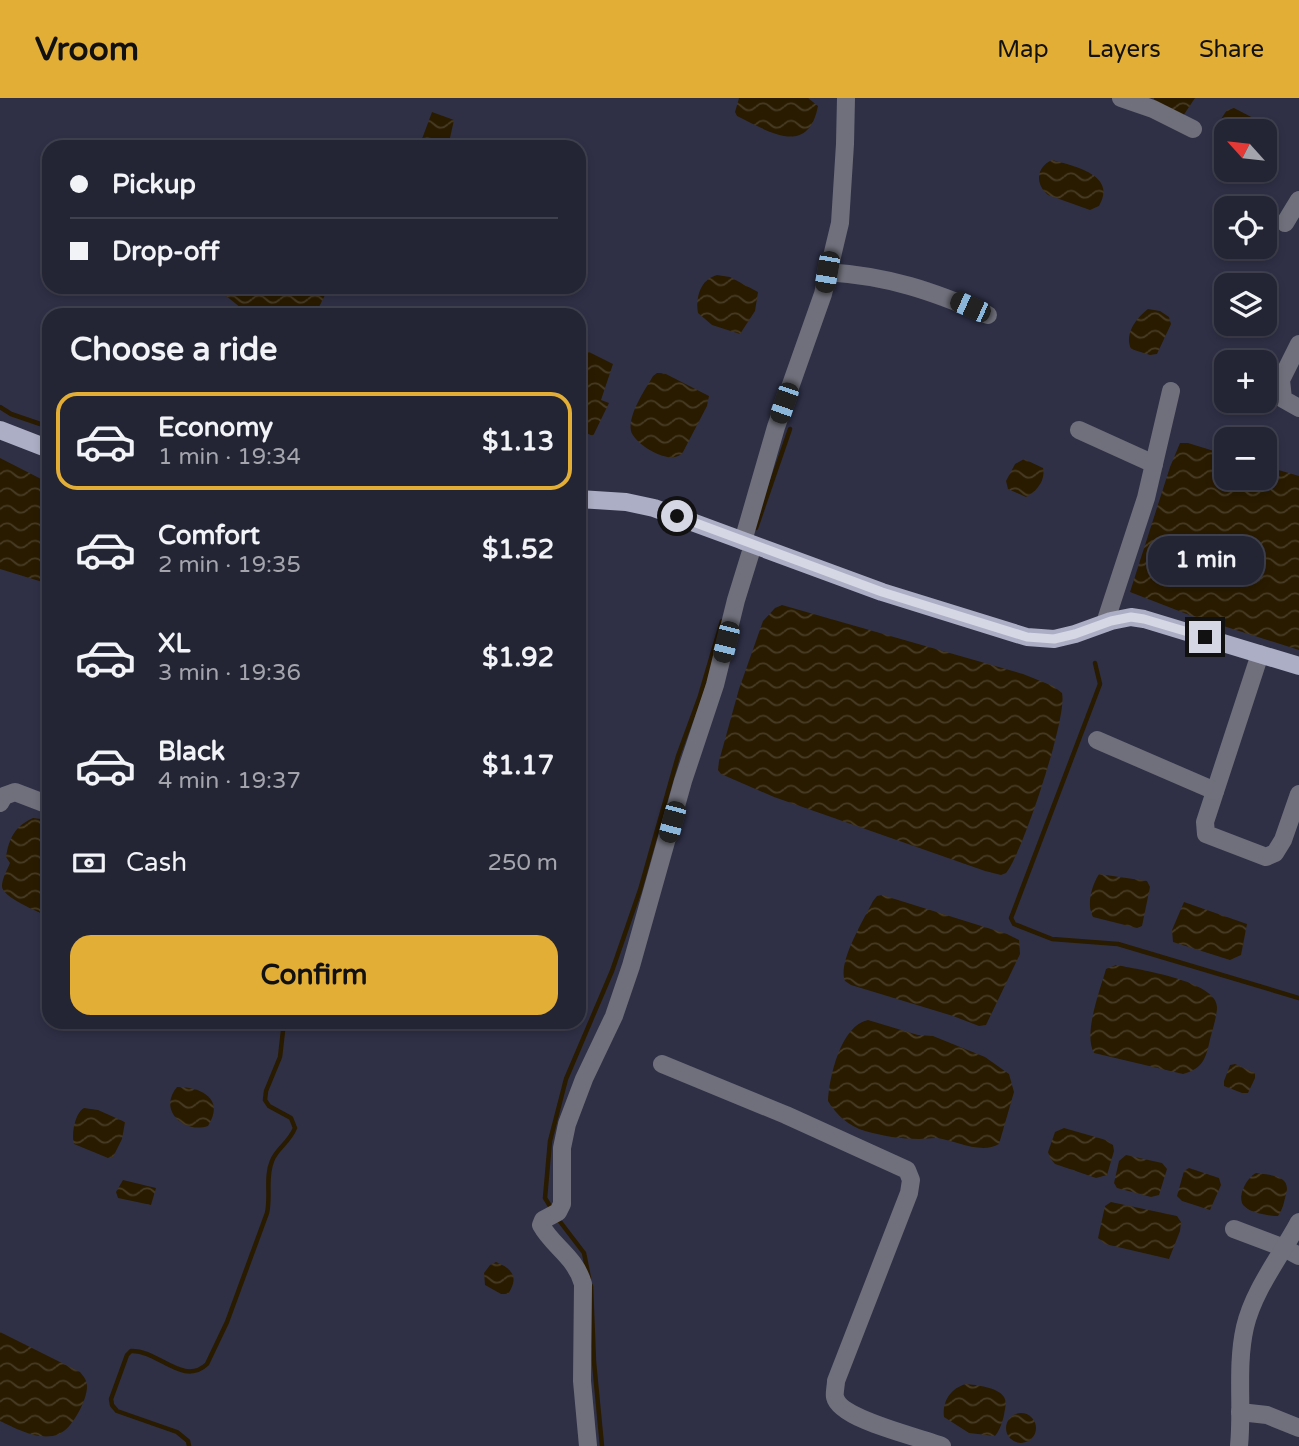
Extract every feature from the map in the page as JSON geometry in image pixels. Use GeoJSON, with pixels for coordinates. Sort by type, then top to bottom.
{"type":"FeatureCollection","features":[{"type":"Feature","properties":{"kind":"main road"},"geometry":{"type":"LineString","coordinates":[[0,430],[42,446]]}},
{"type":"Feature","properties":{"kind":"main road"},"geometry":{"type":"LineString","coordinates":[[586,499],[626,502],[654,508],[882,592],[1027,637],[1054,639],[1131,617],[1299,666]]}},
{"type":"Feature","properties":{"kind":"street"},"geometry":{"type":"LineString","coordinates":[[1121,98],[1153,109],[1193,129]]}},
{"type":"Feature","properties":{"kind":"street"},"geometry":{"type":"LineString","coordinates":[[587,1446],[582,1381],[583,1283],[580,1272],[566,1252],[542,1227],[562,1204],[562,1148],[567,1124],[584,1079],[614,1016],[631,966],[683,781],[715,685],[776,427],[823,294],[840,223],[841,100]]}},
{"type":"Feature","properties":{"kind":"street"},"geometry":{"type":"LineString","coordinates":[[1285,223],[1299,200]]}},
{"type":"Feature","properties":{"kind":"street"},"geometry":{"type":"LineString","coordinates":[[827,272],[881,278],[935,292],[988,315]]}},
{"type":"Feature","properties":{"kind":"street"},"geometry":{"type":"LineString","coordinates":[[1299,344],[1281,380],[1283,399],[1299,408]]}},
{"type":"Feature","properties":{"kind":"street"},"geometry":{"type":"LineString","coordinates":[[1105,623],[1154,464],[1171,391]]}},
{"type":"Feature","properties":{"kind":"street"},"geometry":{"type":"LineString","coordinates":[[1079,430],[1154,464]]}},
{"type":"Feature","properties":{"kind":"street"},"geometry":{"type":"LineString","coordinates":[[1260,654],[1205,822],[1206,834],[1266,857],[1275,853],[1283,840],[1299,794]]}},
{"type":"Feature","properties":{"kind":"street"},"geometry":{"type":"LineString","coordinates":[[1097,740],[1215,791]]}},
{"type":"Feature","properties":{"kind":"street"},"geometry":{"type":"LineString","coordinates":[[0,803],[4,796],[15,792],[42,802]]}},
{"type":"Feature","properties":{"kind":"street"},"geometry":{"type":"LineString","coordinates":[[662,1063],[907,1170],[911,1180],[909,1193],[840,1371],[835,1397],[842,1408],[857,1418],[922,1437],[942,1446]]}},
{"type":"Feature","properties":{"kind":"street"},"geometry":{"type":"LineString","coordinates":[[1239,1446],[1238,1376],[1245,1326],[1261,1287],[1292,1252],[1299,1222]]}},
{"type":"Feature","properties":{"kind":"street"},"geometry":{"type":"LineString","coordinates":[[1234,1229],[1292,1252]]}},
{"type":"Feature","properties":{"kind":"street"},"geometry":{"type":"LineString","coordinates":[[1240,1412],[1267,1415],[1299,1428]]}},
{"type":"Feature","properties":{"kind":"water"},"geometry":{"type":"Polygon","coordinates":[[[739,98],[808,98],[818,106],[813,122],[805,132],[796,136],[785,136],[737,116],[735,112],[739,98]]]}},
{"type":"Feature","properties":{"kind":"water"},"geometry":{"type":"Polygon","coordinates":[[[1154,98],[1195,98],[1183,116],[1155,102],[1154,98]]]}},
{"type":"Feature","properties":{"kind":"water"},"geometry":{"type":"Polygon","coordinates":[[[1234,108],[1255,119],[1221,119],[1227,110],[1234,108]]]}},
{"type":"Feature","properties":{"kind":"water"},"geometry":{"type":"Polygon","coordinates":[[[432,112],[454,120],[450,140],[422,140],[432,112]]]}},
{"type":"Feature","properties":{"kind":"water"},"geometry":{"type":"Polygon","coordinates":[[[1052,160],[1082,169],[1098,179],[1103,187],[1099,206],[1090,210],[1048,195],[1041,186],[1039,176],[1043,167],[1052,160]]]}},
{"type":"Feature","properties":{"kind":"water"},"geometry":{"type":"Polygon","coordinates":[[[717,275],[730,277],[758,292],[755,311],[740,334],[712,325],[698,313],[700,289],[707,280],[717,275]]]}},
{"type":"Feature","properties":{"kind":"water"},"geometry":{"type":"Polygon","coordinates":[[[326,294],[318,308],[241,308],[224,295],[326,294]]]}},
{"type":"Feature","properties":{"kind":"water"},"geometry":{"type":"Polygon","coordinates":[[[1148,309],[1160,311],[1169,317],[1171,324],[1157,354],[1150,355],[1131,349],[1129,343],[1132,327],[1148,309]]]}},
{"type":"Feature","properties":{"kind":"water"},"geometry":{"type":"Polygon","coordinates":[[[586,350],[613,364],[601,400],[609,403],[593,436],[586,433],[586,350]]]}},
{"type":"Feature","properties":{"kind":"water"},"geometry":{"type":"Polygon","coordinates":[[[657,373],[664,373],[709,396],[707,406],[683,452],[678,456],[663,456],[646,448],[631,431],[635,410],[657,373]]]}},
{"type":"Feature","properties":{"kind":"water"},"geometry":{"type":"Polygon","coordinates":[[[1180,443],[1188,443],[1214,451],[1214,490],[1277,490],[1277,470],[1299,476],[1299,650],[1192,616],[1130,592],[1180,443]]]}},
{"type":"Feature","properties":{"kind":"water"},"geometry":{"type":"Polygon","coordinates":[[[0,458],[42,479],[42,582],[0,569],[0,458]]]}},
{"type":"Feature","properties":{"kind":"water"},"geometry":{"type":"Polygon","coordinates":[[[1024,459],[1043,468],[1044,472],[1039,485],[1026,497],[1008,489],[1006,481],[1015,464],[1024,459]]]}},
{"type":"Feature","properties":{"kind":"water"},"geometry":{"type":"Polygon","coordinates":[[[782,605],[1023,674],[1053,686],[1062,693],[1058,728],[1042,784],[1022,840],[1006,873],[1001,875],[985,871],[774,797],[721,774],[718,770],[719,761],[739,689],[763,621],[775,608],[782,605]]]}},
{"type":"Feature","properties":{"kind":"water"},"geometry":{"type":"Polygon","coordinates":[[[33,818],[42,819],[42,914],[8,895],[2,886],[10,863],[6,857],[9,844],[22,825],[33,818]]]}},
{"type":"Feature","properties":{"kind":"water"},"geometry":{"type":"Polygon","coordinates":[[[1099,874],[1147,881],[1150,887],[1142,926],[1137,928],[1093,917],[1091,895],[1099,874]]]}},
{"type":"Feature","properties":{"kind":"water"},"geometry":{"type":"Polygon","coordinates":[[[882,895],[1019,940],[1020,954],[986,1025],[979,1026],[845,981],[845,963],[853,941],[873,901],[882,895]]]}},
{"type":"Feature","properties":{"kind":"water"},"geometry":{"type":"Polygon","coordinates":[[[1184,902],[1247,924],[1241,955],[1230,960],[1173,942],[1172,930],[1184,902]]]}},
{"type":"Feature","properties":{"kind":"water"},"geometry":{"type":"Polygon","coordinates":[[[1116,965],[1191,983],[1214,998],[1217,1007],[1215,1021],[1206,1055],[1198,1067],[1183,1074],[1094,1053],[1090,1035],[1094,1012],[1106,969],[1116,965]]]}},
{"type":"Feature","properties":{"kind":"water"},"geometry":{"type":"Polygon","coordinates":[[[868,1020],[918,1035],[933,1036],[985,1057],[1009,1074],[1014,1092],[999,1144],[984,1148],[936,1138],[885,1136],[859,1129],[839,1116],[828,1101],[834,1066],[850,1031],[868,1020]]]}},
{"type":"Feature","properties":{"kind":"water"},"geometry":{"type":"Polygon","coordinates":[[[1235,1064],[1255,1073],[1248,1093],[1224,1086],[1230,1065],[1235,1064]]]}},
{"type":"Feature","properties":{"kind":"water"},"geometry":{"type":"Polygon","coordinates":[[[177,1087],[195,1089],[208,1096],[214,1109],[208,1126],[191,1127],[176,1118],[170,1104],[177,1087]]]}},
{"type":"Feature","properties":{"kind":"water"},"geometry":{"type":"Polygon","coordinates":[[[84,1108],[98,1110],[125,1122],[122,1139],[113,1157],[108,1158],[74,1144],[74,1124],[84,1108]]]}},
{"type":"Feature","properties":{"kind":"water"},"geometry":{"type":"Polygon","coordinates":[[[1064,1128],[1106,1140],[1113,1145],[1114,1151],[1107,1175],[1096,1178],[1055,1164],[1048,1152],[1055,1132],[1064,1128]]]}},
{"type":"Feature","properties":{"kind":"water"},"geometry":{"type":"Polygon","coordinates":[[[1126,1155],[1162,1163],[1167,1169],[1159,1195],[1151,1197],[1117,1188],[1114,1183],[1119,1161],[1126,1155]]]}},
{"type":"Feature","properties":{"kind":"water"},"geometry":{"type":"Polygon","coordinates":[[[1189,1168],[1219,1178],[1221,1185],[1210,1210],[1182,1201],[1177,1196],[1184,1171],[1189,1168]]]}},
{"type":"Feature","properties":{"kind":"water"},"geometry":{"type":"Polygon","coordinates":[[[1256,1173],[1278,1177],[1286,1183],[1286,1194],[1278,1216],[1252,1211],[1242,1203],[1243,1189],[1256,1173]]]}},
{"type":"Feature","properties":{"kind":"water"},"geometry":{"type":"Polygon","coordinates":[[[123,1180],[156,1188],[151,1205],[118,1198],[116,1192],[123,1180]]]}},
{"type":"Feature","properties":{"kind":"water"},"geometry":{"type":"Polygon","coordinates":[[[1111,1202],[1177,1216],[1181,1222],[1180,1231],[1169,1259],[1105,1244],[1098,1238],[1105,1206],[1111,1202]]]}},
{"type":"Feature","properties":{"kind":"water"},"geometry":{"type":"Polygon","coordinates":[[[496,1262],[507,1268],[514,1279],[508,1294],[501,1294],[485,1285],[484,1273],[496,1262]]]}},
{"type":"Feature","properties":{"kind":"water"},"geometry":{"type":"Polygon","coordinates":[[[0,1332],[80,1372],[84,1377],[87,1387],[84,1399],[78,1414],[64,1431],[52,1436],[36,1436],[0,1421],[0,1332]]]}},
{"type":"Feature","properties":{"kind":"water"},"geometry":{"type":"Polygon","coordinates":[[[966,1384],[992,1389],[1004,1397],[1004,1415],[995,1436],[969,1433],[944,1417],[944,1406],[949,1396],[966,1384]]]}},
{"type":"Feature","properties":{"kind":"water"},"geometry":{"type":"Polygon","coordinates":[[[1021,1413],[1027,1414],[1035,1422],[1035,1434],[1027,1442],[1021,1443],[1015,1442],[1007,1434],[1006,1428],[1007,1422],[1015,1414],[1021,1413]]]}},
{"type":"Feature","properties":{"kind":"waterway"},"geometry":{"type":"LineString","coordinates":[[0,407],[11,414],[42,425]]}},
{"type":"Feature","properties":{"kind":"waterway"},"geometry":{"type":"LineString","coordinates":[[756,528],[790,429]]}},
{"type":"Feature","properties":{"kind":"waterway"},"geometry":{"type":"LineString","coordinates":[[553,1211],[545,1198],[550,1141],[566,1079],[612,971],[640,890],[678,756],[700,696],[722,621]]}},
{"type":"Feature","properties":{"kind":"waterway"},"geometry":{"type":"LineString","coordinates":[[1095,663],[1100,684],[1011,918],[1014,924],[1052,939],[1118,944],[1299,998]]}},
{"type":"Feature","properties":{"kind":"waterway"},"geometry":{"type":"LineString","coordinates":[[189,1446],[188,1441],[177,1432],[117,1411],[111,1399],[127,1355],[131,1351],[150,1355],[179,1369],[198,1370],[207,1364],[227,1322],[267,1213],[272,1161],[295,1128],[291,1118],[269,1106],[265,1100],[280,1057],[283,1029]]}},
{"type":"Feature","properties":{"kind":"waterway"},"geometry":{"type":"LineString","coordinates":[[558,1219],[584,1253],[589,1278]]}},
{"type":"Feature","properties":{"kind":"waterway"},"geometry":{"type":"LineString","coordinates":[[591,1286],[594,1362],[602,1446]]}},
{"type":"Feature","properties":{"kind":"route"},"geometry":{"type":"LineString","coordinates":[[677,516],[882,592],[1027,637],[1054,639],[1131,617],[1205,637]]}}]}
